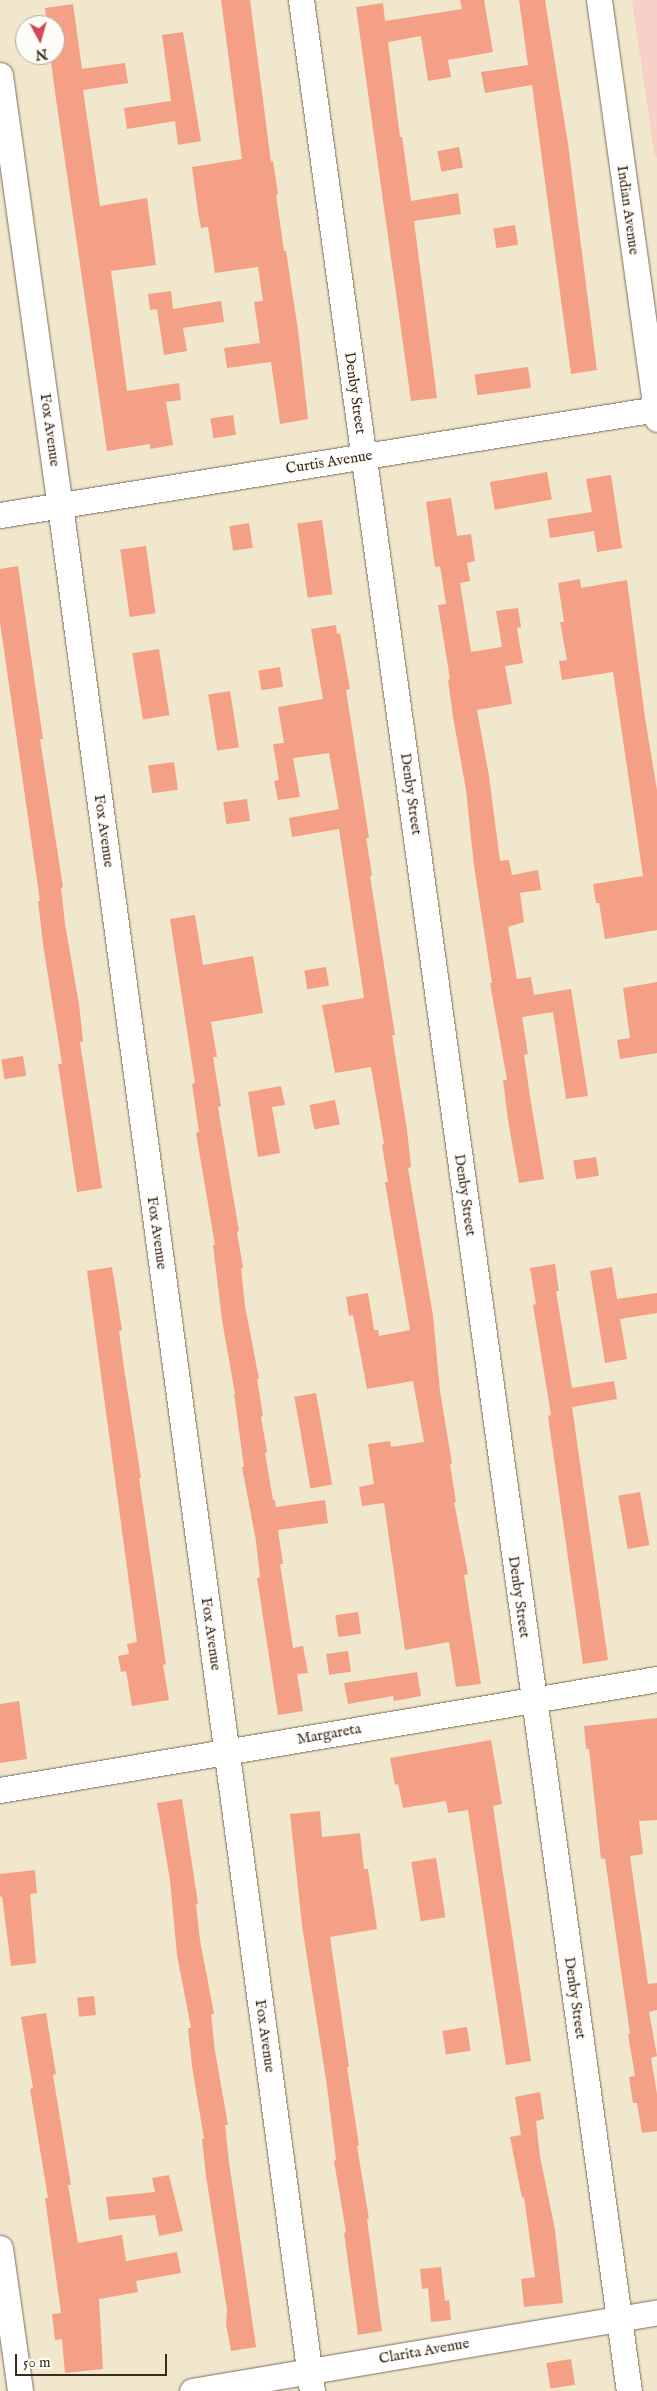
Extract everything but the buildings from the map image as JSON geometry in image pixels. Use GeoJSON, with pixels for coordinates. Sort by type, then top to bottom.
{"type":"FeatureCollection","features":[{"type":"Feature","properties":{"kind":"street","name":"Denby Street"},"geometry":{"type":"LineString","coordinates":[[300,0],[628,2391]]}},
{"type":"Feature","properties":{"kind":"street","name":"Indian Avenue"},"geometry":{"type":"LineString","coordinates":[[598,0],[657,413]]}},
{"type":"Feature","properties":{"kind":"street","name":"Fox Avenue"},"geometry":{"type":"LineString","coordinates":[[0,75],[60,505],[311,2381]]}},
{"type":"Feature","properties":{"kind":"street","name":"Curtis Avenue"},"geometry":{"type":"LineString","coordinates":[[0,515],[657,413]]}},
{"type":"Feature","properties":{"kind":"street","name":"Margareta"},"geometry":{"type":"LineString","coordinates":[[0,1790],[657,1679]]}},
{"type":"Feature","properties":{"kind":"street"},"geometry":{"type":"LineString","coordinates":[[0,2248],[20,2391]]}},
{"type":"Feature","properties":{"kind":"street","name":"Clarita Avenue"},"geometry":{"type":"LineString","coordinates":[[192,2391],[311,2381],[619,2318],[657,2312]]}},
{"type":"Feature","properties":{"kind":"shaded area"},"geometry":{"type":"Polygon","coordinates":[[[632,0],[657,0],[657,157],[655,158],[632,0]]]}}]}
